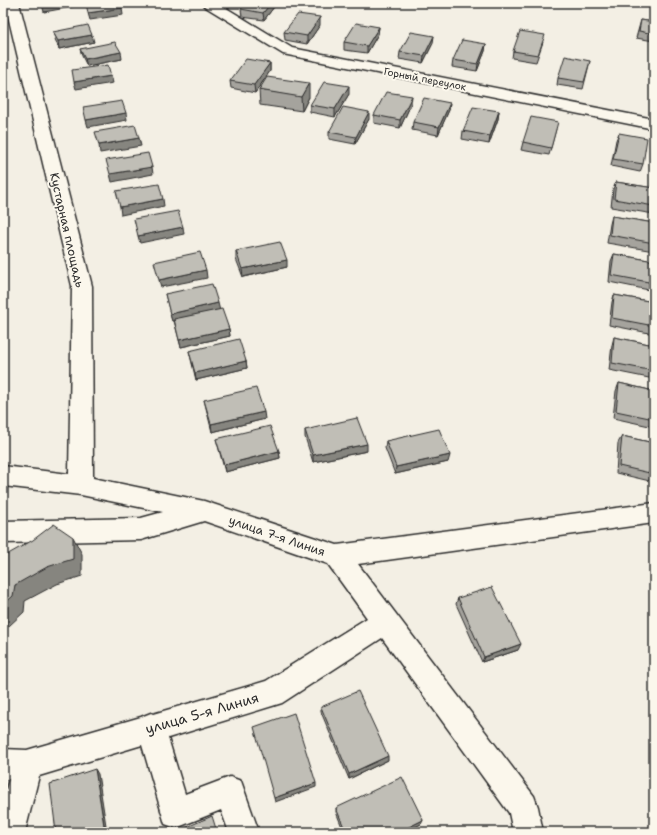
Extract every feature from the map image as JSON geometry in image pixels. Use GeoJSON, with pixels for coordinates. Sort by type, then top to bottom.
{"type":"FeatureCollection","features":[{"type":"Feature","properties":{"kind":"street","name":"Кустарная площадь"},"geometry":{"type":"LineString","coordinates":[[12,3],[82,286],[81,485]]}},
{"type":"Feature","properties":{"kind":"street","name":"Горный переулок"},"geometry":{"type":"LineString","coordinates":[[209,3],[288,51],[654,124]]}},
{"type":"Feature","properties":{"kind":"street","name":"улица 7-я Линия"},"geometry":{"type":"LineString","coordinates":[[3,476],[81,485],[204,511],[337,556],[523,807],[528,832]]}},
{"type":"Feature","properties":{"kind":"street"},"geometry":{"type":"LineString","coordinates":[[3,532],[141,529],[204,511]]}},
{"type":"Feature","properties":{"kind":"street"},"geometry":{"type":"LineString","coordinates":[[337,556],[654,514]]}},
{"type":"Feature","properties":{"kind":"street","name":"улица 5-я Линия"},"geometry":{"type":"LineString","coordinates":[[15,765],[272,693],[385,621]]}},
{"type":"Feature","properties":{"kind":"street"},"geometry":{"type":"LineString","coordinates":[[151,727],[176,813],[230,792],[244,832]]}},
{"type":"Feature","properties":{"kind":"street"},"geometry":{"type":"LineString","coordinates":[[10,832],[15,765]]}},
{"type":"Feature","properties":{"kind":"building"},"geometry":{"type":"Polygon","coordinates":[[[86,3],[120,3],[122,8],[88,13],[86,3]]]}},
{"type":"Feature","properties":{"kind":"building"},"geometry":{"type":"Polygon","coordinates":[[[247,3],[271,3],[263,13],[241,9],[247,3]]]}},
{"type":"Feature","properties":{"kind":"building"},"geometry":{"type":"Polygon","coordinates":[[[298,14],[320,17],[307,36],[284,32],[298,14]]]}},
{"type":"Feature","properties":{"kind":"building"},"geometry":{"type":"Polygon","coordinates":[[[641,20],[654,22],[654,34],[639,31],[641,20]]]}},
{"type":"Feature","properties":{"kind":"building"},"geometry":{"type":"Polygon","coordinates":[[[356,23],[379,27],[367,46],[344,42],[356,23]]]}},
{"type":"Feature","properties":{"kind":"building"},"geometry":{"type":"Polygon","coordinates":[[[88,25],[92,35],[58,41],[53,32],[88,25]]]}},
{"type":"Feature","properties":{"kind":"building"},"geometry":{"type":"Polygon","coordinates":[[[520,31],[545,35],[538,55],[513,51],[520,31]]]}},
{"type":"Feature","properties":{"kind":"building"},"geometry":{"type":"Polygon","coordinates":[[[411,32],[434,36],[424,56],[400,52],[411,32]]]}},
{"type":"Feature","properties":{"kind":"building"},"geometry":{"type":"Polygon","coordinates":[[[462,40],[486,44],[478,64],[453,60],[462,40]]]}},
{"type":"Feature","properties":{"kind":"building"},"geometry":{"type":"Polygon","coordinates":[[[115,42],[121,52],[85,59],[80,49],[115,42]]]}},
{"type":"Feature","properties":{"kind":"building"},"geometry":{"type":"Polygon","coordinates":[[[565,56],[590,61],[584,82],[558,78],[565,56]]]}},
{"type":"Feature","properties":{"kind":"building"},"geometry":{"type":"Polygon","coordinates":[[[246,59],[270,63],[254,85],[230,81],[246,59]]]}},
{"type":"Feature","properties":{"kind":"building"},"geometry":{"type":"Polygon","coordinates":[[[108,65],[111,76],[74,82],[72,70],[108,65]]]}},
{"type":"Feature","properties":{"kind":"building"},"geometry":{"type":"Polygon","coordinates":[[[267,77],[309,83],[301,97],[259,90],[267,77]]]}},
{"type":"Feature","properties":{"kind":"building"},"geometry":{"type":"Polygon","coordinates":[[[324,82],[349,86],[335,109],[310,105],[324,82]]]}},
{"type":"Feature","properties":{"kind":"building"},"geometry":{"type":"Polygon","coordinates":[[[386,92],[412,96],[400,120],[374,115],[386,92]]]}},
{"type":"Feature","properties":{"kind":"building"},"geometry":{"type":"Polygon","coordinates":[[[424,98],[450,103],[439,127],[413,122],[424,98]]]}},
{"type":"Feature","properties":{"kind":"building"},"geometry":{"type":"Polygon","coordinates":[[[122,101],[126,113],[86,120],[83,107],[122,101]]]}},
{"type":"Feature","properties":{"kind":"building"},"geometry":{"type":"Polygon","coordinates":[[[343,107],[369,112],[356,137],[329,132],[343,107]]]}},
{"type":"Feature","properties":{"kind":"building"},"geometry":{"type":"Polygon","coordinates":[[[473,107],[499,111],[490,136],[463,131],[473,107]]]}},
{"type":"Feature","properties":{"kind":"building"},"geometry":{"type":"Polygon","coordinates":[[[531,117],[558,122],[551,148],[523,142],[531,117]]]}},
{"type":"Feature","properties":{"kind":"building"},"geometry":{"type":"Polygon","coordinates":[[[135,125],[139,138],[99,145],[95,132],[135,125]]]}},
{"type":"Feature","properties":{"kind":"building"},"geometry":{"type":"Polygon","coordinates":[[[619,133],[647,138],[643,164],[613,159],[619,133]]]}},
{"type":"Feature","properties":{"kind":"building"},"geometry":{"type":"Polygon","coordinates":[[[148,153],[152,167],[110,174],[106,160],[148,153]]]}},
{"type":"Feature","properties":{"kind":"building"},"geometry":{"type":"Polygon","coordinates":[[[616,182],[654,188],[654,206],[614,199],[616,182]]]}},
{"type":"Feature","properties":{"kind":"building"},"geometry":{"type":"Polygon","coordinates":[[[159,184],[163,199],[120,207],[116,191],[159,184]]]}},
{"type":"Feature","properties":{"kind":"building"},"geometry":{"type":"Polygon","coordinates":[[[178,211],[183,227],[138,236],[134,219],[178,211]]]}},
{"type":"Feature","properties":{"kind":"building"},"geometry":{"type":"Polygon","coordinates":[[[612,216],[654,223],[654,243],[610,235],[612,216]]]}},
{"type":"Feature","properties":{"kind":"building"},"geometry":{"type":"Polygon","coordinates":[[[280,242],[287,260],[242,269],[236,251],[280,242]]]}},
{"type":"Feature","properties":{"kind":"building"},"geometry":{"type":"Polygon","coordinates":[[[200,252],[206,270],[159,280],[154,262],[200,252]]]}},
{"type":"Feature","properties":{"kind":"building"},"geometry":{"type":"Polygon","coordinates":[[[614,254],[654,261],[654,283],[611,275],[614,254]]]}},
{"type":"Feature","properties":{"kind":"building"},"geometry":{"type":"Polygon","coordinates":[[[212,284],[218,303],[170,314],[165,294],[212,284]]]}},
{"type":"Feature","properties":{"kind":"building"},"geometry":{"type":"Polygon","coordinates":[[[614,295],[654,302],[654,326],[612,318],[614,295]]]}},
{"type":"Feature","properties":{"kind":"building"},"geometry":{"type":"Polygon","coordinates":[[[222,309],[229,329],[179,340],[174,319],[222,309]]]}},
{"type":"Feature","properties":{"kind":"building"},"geometry":{"type":"Polygon","coordinates":[[[614,337],[654,345],[654,371],[612,363],[614,337]]]}},
{"type":"Feature","properties":{"kind":"building"},"geometry":{"type":"Polygon","coordinates":[[[239,339],[246,361],[195,373],[189,351],[239,339]]]}},
{"type":"Feature","properties":{"kind":"building"},"geometry":{"type":"Polygon","coordinates":[[[619,383],[654,391],[654,419],[616,411],[619,383]]]}},
{"type":"Feature","properties":{"kind":"building"},"geometry":{"type":"Polygon","coordinates":[[[256,388],[264,412],[211,424],[204,400],[256,388]]]}},
{"type":"Feature","properties":{"kind":"building"},"geometry":{"type":"Polygon","coordinates":[[[357,418],[367,444],[313,455],[305,430],[357,418]]]}},
{"type":"Feature","properties":{"kind":"building"},"geometry":{"type":"Polygon","coordinates":[[[270,426],[279,451],[224,465],[216,439],[270,426]]]}},
{"type":"Feature","properties":{"kind":"building"},"geometry":{"type":"Polygon","coordinates":[[[439,429],[450,455],[396,467],[386,441],[439,429]]]}},
{"type":"Feature","properties":{"kind":"building"},"geometry":{"type":"Polygon","coordinates":[[[622,436],[654,443],[654,474],[619,466],[622,436]]]}},
{"type":"Feature","properties":{"kind":"building"},"geometry":{"type":"Polygon","coordinates":[[[54,524],[73,537],[73,559],[47,567],[15,585],[13,596],[3,605],[3,557],[33,540],[54,524]]]}},
{"type":"Feature","properties":{"kind":"building"},"geometry":{"type":"Polygon","coordinates":[[[492,587],[521,644],[484,657],[458,598],[492,587]]]}},
{"type":"Feature","properties":{"kind":"building"},"geometry":{"type":"Polygon","coordinates":[[[358,691],[388,756],[349,774],[321,707],[358,691]]]}},
{"type":"Feature","properties":{"kind":"building"},"geometry":{"type":"Polygon","coordinates":[[[294,713],[316,783],[274,798],[254,727],[294,713]]]}},
{"type":"Feature","properties":{"kind":"building"},"geometry":{"type":"Polygon","coordinates":[[[95,769],[105,832],[56,832],[50,784],[95,769]]]}},
{"type":"Feature","properties":{"kind":"building"},"geometry":{"type":"Polygon","coordinates":[[[402,777],[423,820],[399,832],[346,832],[336,808],[402,777]]]}},
{"type":"Feature","properties":{"kind":"building"},"geometry":{"type":"Polygon","coordinates":[[[212,816],[217,832],[176,832],[212,816]]]}}]}
